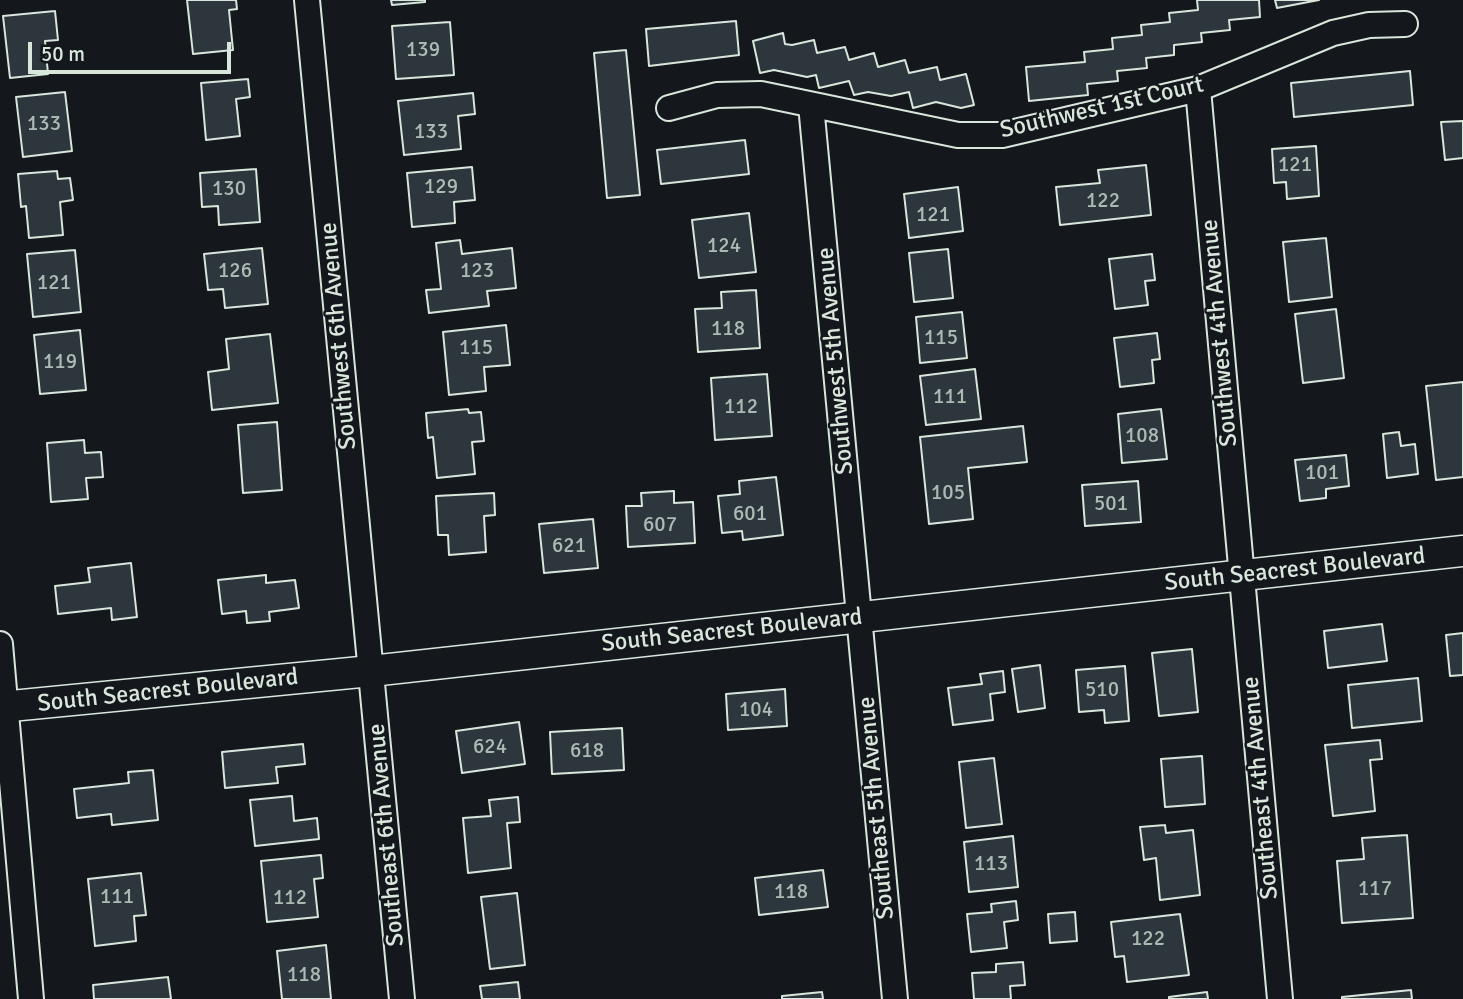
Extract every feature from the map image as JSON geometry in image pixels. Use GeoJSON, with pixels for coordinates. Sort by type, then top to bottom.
{"type":"FeatureCollection","features":[{"type":"Feature","properties":{"kind":"street","name":"Southwest 6th Avenue"},"geometry":{"type":"LineString","coordinates":[[307,0],[371,671]]}},
{"type":"Feature","properties":{"kind":"street","name":"Southwest 1st Court"},"geometry":{"type":"LineString","coordinates":[[669,108],[696,99],[739,93],[761,94],[958,135],[1002,135],[1198,89],[1333,33],[1369,25],[1405,24]]}},
{"type":"Feature","properties":{"kind":"street","name":"Southwest 4th Avenue"},"geometry":{"type":"LineString","coordinates":[[1198,89],[1242,576]]}},
{"type":"Feature","properties":{"kind":"street","name":"Southwest 5th Avenue"},"geometry":{"type":"LineString","coordinates":[[811,105],[860,617]]}},
{"type":"Feature","properties":{"kind":"street","name":"South Seacrest Boulevard"},"geometry":{"type":"LineString","coordinates":[[3,707],[371,671],[1463,551]]}},
{"type":"Feature","properties":{"kind":"street","name":"Southeast 4th Avenue"},"geometry":{"type":"LineString","coordinates":[[1242,576],[1280,999]]}},
{"type":"Feature","properties":{"kind":"street","name":"Southeast 5th Avenue"},"geometry":{"type":"LineString","coordinates":[[860,617],[895,999]]}},
{"type":"Feature","properties":{"kind":"street"},"geometry":{"type":"LineString","coordinates":[[0,644],[3,707],[31,999]]}},
{"type":"Feature","properties":{"kind":"street","name":"Southeast 6th Avenue"},"geometry":{"type":"LineString","coordinates":[[371,671],[402,999]]}},
{"type":"Feature","properties":{"kind":"building"},"geometry":{"type":"Polygon","coordinates":[[[187,0],[236,0],[237,9],[229,10],[233,50],[193,54],[187,0]]]}},
{"type":"Feature","properties":{"kind":"building"},"geometry":{"type":"Polygon","coordinates":[[[391,0],[425,0],[425,2],[392,5],[391,0]]]}},
{"type":"Feature","properties":{"kind":"building"},"geometry":{"type":"Polygon","coordinates":[[[1197,0],[1259,0],[1260,17],[1229,20],[1230,30],[1201,33],[1202,42],[1174,45],[1174,55],[1146,58],[1147,68],[1117,71],[1118,81],[1087,84],[1088,95],[1029,101],[1026,67],[1085,62],[1084,52],[1113,49],[1112,38],[1142,35],[1141,25],[1170,22],[1169,13],[1198,10],[1197,0]]]}},
{"type":"Feature","properties":{"kind":"building"},"geometry":{"type":"Polygon","coordinates":[[[1275,0],[1319,0],[1277,8],[1275,0]]]}},
{"type":"Feature","properties":{"kind":"building"},"geometry":{"type":"Polygon","coordinates":[[[55,11],[58,40],[45,41],[48,74],[10,78],[3,16],[55,11]]]}},
{"type":"Feature","properties":{"kind":"building"},"geometry":{"type":"Polygon","coordinates":[[[736,21],[739,55],[649,66],[646,29],[736,21]]]}},
{"type":"Feature","properties":{"kind":"building"},"geometry":{"type":"Polygon","coordinates":[[[450,22],[454,75],[396,79],[392,26],[450,22]]]}},
{"type":"Feature","properties":{"kind":"building"},"geometry":{"type":"Polygon","coordinates":[[[783,33],[785,44],[814,40],[817,53],[845,47],[849,60],[874,53],[878,67],[905,60],[909,73],[937,67],[940,80],[966,74],[974,105],[961,108],[936,102],[913,108],[909,92],[891,96],[868,92],[854,95],[849,81],[819,88],[816,75],[807,77],[774,70],[760,73],[753,41],[783,33]]]}},
{"type":"Feature","properties":{"kind":"building"},"geometry":{"type":"Polygon","coordinates":[[[626,50],[640,195],[607,198],[594,53],[626,50]]]}},
{"type":"Feature","properties":{"kind":"building"},"geometry":{"type":"Polygon","coordinates":[[[1410,71],[1413,105],[1294,117],[1291,83],[1410,71]]]}},
{"type":"Feature","properties":{"kind":"building"},"geometry":{"type":"Polygon","coordinates":[[[248,79],[250,97],[236,99],[240,136],[206,140],[201,83],[248,79]]]}},
{"type":"Feature","properties":{"kind":"building"},"geometry":{"type":"Polygon","coordinates":[[[65,92],[72,151],[23,157],[16,97],[65,92]]]}},
{"type":"Feature","properties":{"kind":"building"},"geometry":{"type":"Polygon","coordinates":[[[473,93],[475,114],[458,116],[461,149],[404,155],[398,101],[473,93]]]}},
{"type":"Feature","properties":{"kind":"building"},"geometry":{"type":"Polygon","coordinates":[[[1463,121],[1463,158],[1445,160],[1441,122],[1463,121]]]}},
{"type":"Feature","properties":{"kind":"building"},"geometry":{"type":"Polygon","coordinates":[[[745,140],[749,174],[661,184],[657,150],[745,140]]]}},
{"type":"Feature","properties":{"kind":"building"},"geometry":{"type":"Polygon","coordinates":[[[1316,146],[1319,196],[1287,199],[1286,182],[1274,183],[1272,149],[1316,146]]]}},
{"type":"Feature","properties":{"kind":"building"},"geometry":{"type":"Polygon","coordinates":[[[1146,165],[1151,215],[1060,225],[1056,187],[1100,183],[1098,170],[1146,165]]]}},
{"type":"Feature","properties":{"kind":"building"},"geometry":{"type":"Polygon","coordinates":[[[472,167],[475,200],[454,202],[455,223],[412,227],[407,173],[472,167]]]}},
{"type":"Feature","properties":{"kind":"building"},"geometry":{"type":"Polygon","coordinates":[[[256,169],[260,222],[219,225],[218,206],[202,207],[200,173],[256,169]]]}},
{"type":"Feature","properties":{"kind":"building"},"geometry":{"type":"Polygon","coordinates":[[[57,171],[58,179],[70,178],[73,200],[60,202],[63,235],[29,238],[26,206],[21,207],[18,174],[57,171]]]}},
{"type":"Feature","properties":{"kind":"building"},"geometry":{"type":"Polygon","coordinates":[[[958,187],[963,231],[909,238],[904,194],[958,187]]]}},
{"type":"Feature","properties":{"kind":"building"},"geometry":{"type":"Polygon","coordinates":[[[749,213],[756,272],[699,278],[692,220],[749,213]]]}},
{"type":"Feature","properties":{"kind":"building"},"geometry":{"type":"Polygon","coordinates":[[[1326,238],[1332,297],[1289,302],[1283,242],[1326,238]]]}},
{"type":"Feature","properties":{"kind":"building"},"geometry":{"type":"Polygon","coordinates":[[[460,240],[462,254],[512,248],[516,288],[487,291],[489,306],[429,313],[426,290],[441,289],[436,243],[460,240]]]}},
{"type":"Feature","properties":{"kind":"building"},"geometry":{"type":"Polygon","coordinates":[[[262,248],[268,304],[225,308],[223,289],[208,290],[204,254],[262,248]]]}},
{"type":"Feature","properties":{"kind":"building"},"geometry":{"type":"Polygon","coordinates":[[[948,249],[953,298],[914,302],[909,253],[948,249]]]}},
{"type":"Feature","properties":{"kind":"building"},"geometry":{"type":"Polygon","coordinates":[[[75,250],[81,312],[33,317],[27,254],[75,250]]]}},
{"type":"Feature","properties":{"kind":"building"},"geometry":{"type":"Polygon","coordinates":[[[1152,254],[1155,280],[1145,281],[1148,305],[1115,309],[1109,259],[1152,254]]]}},
{"type":"Feature","properties":{"kind":"building"},"geometry":{"type":"Polygon","coordinates":[[[756,290],[760,348],[698,352],[695,309],[722,308],[721,292],[756,290]]]}},
{"type":"Feature","properties":{"kind":"building"},"geometry":{"type":"Polygon","coordinates":[[[1336,309],[1344,378],[1303,383],[1295,314],[1336,309]]]}},
{"type":"Feature","properties":{"kind":"building"},"geometry":{"type":"Polygon","coordinates":[[[962,312],[967,358],[920,363],[916,317],[962,312]]]}},
{"type":"Feature","properties":{"kind":"building"},"geometry":{"type":"Polygon","coordinates":[[[506,325],[510,365],[484,367],[486,391],[449,395],[443,332],[506,325]]]}},
{"type":"Feature","properties":{"kind":"building"},"geometry":{"type":"Polygon","coordinates":[[[80,330],[86,390],[40,394],[34,335],[80,330]]]}},
{"type":"Feature","properties":{"kind":"building"},"geometry":{"type":"Polygon","coordinates":[[[1157,333],[1160,359],[1152,360],[1154,383],[1120,387],[1114,338],[1157,333]]]}},
{"type":"Feature","properties":{"kind":"building"},"geometry":{"type":"Polygon","coordinates":[[[270,334],[278,403],[212,410],[208,372],[229,369],[226,339],[270,334]]]}},
{"type":"Feature","properties":{"kind":"building"},"geometry":{"type":"Polygon","coordinates":[[[975,369],[981,419],[926,425],[920,376],[975,369]]]}},
{"type":"Feature","properties":{"kind":"building"},"geometry":{"type":"Polygon","coordinates":[[[767,374],[772,436],[715,440],[711,378],[767,374]]]}},
{"type":"Feature","properties":{"kind":"building"},"geometry":{"type":"Polygon","coordinates":[[[1463,382],[1463,477],[1436,480],[1426,386],[1463,382]]]}},
{"type":"Feature","properties":{"kind":"building"},"geometry":{"type":"Polygon","coordinates":[[[468,409],[469,413],[481,412],[484,441],[472,442],[475,474],[437,478],[433,437],[428,438],[426,413],[468,409]]]}},
{"type":"Feature","properties":{"kind":"building"},"geometry":{"type":"Polygon","coordinates":[[[1161,409],[1167,459],[1122,463],[1118,414],[1161,409]]]}},
{"type":"Feature","properties":{"kind":"building"},"geometry":{"type":"Polygon","coordinates":[[[277,422],[282,490],[243,493],[238,425],[277,422]]]}},
{"type":"Feature","properties":{"kind":"building"},"geometry":{"type":"Polygon","coordinates":[[[1023,426],[1027,462],[968,468],[973,519],[929,524],[920,437],[1023,426]]]}},
{"type":"Feature","properties":{"kind":"building"},"geometry":{"type":"Polygon","coordinates":[[[1399,432],[1401,446],[1415,444],[1418,474],[1387,478],[1383,434],[1399,432]]]}},
{"type":"Feature","properties":{"kind":"building"},"geometry":{"type":"Polygon","coordinates":[[[84,440],[85,453],[101,452],[103,477],[86,478],[88,499],[51,502],[47,443],[84,440]]]}},
{"type":"Feature","properties":{"kind":"building"},"geometry":{"type":"Polygon","coordinates":[[[1346,455],[1349,486],[1326,489],[1326,498],[1300,501],[1295,460],[1346,455]]]}},
{"type":"Feature","properties":{"kind":"building"},"geometry":{"type":"Polygon","coordinates":[[[776,477],[783,535],[743,540],[742,531],[722,533],[718,496],[740,494],[739,481],[776,477]]]}},
{"type":"Feature","properties":{"kind":"building"},"geometry":{"type":"Polygon","coordinates":[[[1138,481],[1141,522],[1085,526],[1082,485],[1138,481]]]}},
{"type":"Feature","properties":{"kind":"building"},"geometry":{"type":"Polygon","coordinates":[[[674,491],[674,503],[693,502],[695,543],[628,547],[626,506],[642,506],[641,493],[674,491]]]}},
{"type":"Feature","properties":{"kind":"building"},"geometry":{"type":"Polygon","coordinates":[[[494,493],[495,515],[484,516],[486,552],[449,555],[448,535],[438,535],[436,496],[494,493]]]}},
{"type":"Feature","properties":{"kind":"building"},"geometry":{"type":"Polygon","coordinates":[[[593,519],[598,568],[544,573],[539,524],[593,519]]]}},
{"type":"Feature","properties":{"kind":"building"},"geometry":{"type":"Polygon","coordinates":[[[131,563],[137,617],[112,620],[111,608],[58,614],[55,586],[90,582],[88,568],[131,563]]]}},
{"type":"Feature","properties":{"kind":"building"},"geometry":{"type":"Polygon","coordinates":[[[266,575],[266,583],[295,580],[299,608],[269,612],[270,621],[247,623],[246,611],[222,614],[218,580],[266,575]]]}},
{"type":"Feature","properties":{"kind":"building"},"geometry":{"type":"Polygon","coordinates":[[[1382,624],[1387,661],[1328,668],[1324,631],[1382,624]]]}},
{"type":"Feature","properties":{"kind":"building"},"geometry":{"type":"Polygon","coordinates":[[[1463,633],[1463,675],[1450,676],[1446,635],[1463,633]]]}},
{"type":"Feature","properties":{"kind":"building"},"geometry":{"type":"Polygon","coordinates":[[[1192,649],[1198,712],[1159,716],[1152,653],[1192,649]]]}},
{"type":"Feature","properties":{"kind":"building"},"geometry":{"type":"Polygon","coordinates":[[[1040,665],[1045,708],[1018,712],[1012,669],[1040,665]]]}},
{"type":"Feature","properties":{"kind":"building"},"geometry":{"type":"Polygon","coordinates":[[[1125,666],[1129,721],[1105,723],[1104,710],[1079,712],[1076,670],[1125,666]]]}},
{"type":"Feature","properties":{"kind":"building"},"geometry":{"type":"Polygon","coordinates":[[[1003,671],[1005,692],[990,694],[993,720],[953,725],[948,688],[982,684],[980,674],[1003,671]]]}},
{"type":"Feature","properties":{"kind":"building"},"geometry":{"type":"Polygon","coordinates":[[[1418,678],[1422,721],[1352,728],[1348,685],[1418,678]]]}},
{"type":"Feature","properties":{"kind":"building"},"geometry":{"type":"Polygon","coordinates":[[[785,689],[787,726],[728,730],[726,694],[785,689]]]}},
{"type":"Feature","properties":{"kind":"building"},"geometry":{"type":"Polygon","coordinates":[[[519,722],[525,764],[462,773],[456,731],[519,722]]]}},
{"type":"Feature","properties":{"kind":"building"},"geometry":{"type":"Polygon","coordinates":[[[622,728],[624,770],[552,774],[550,732],[622,728]]]}},
{"type":"Feature","properties":{"kind":"building"},"geometry":{"type":"Polygon","coordinates":[[[1380,740],[1382,759],[1370,760],[1375,811],[1333,816],[1325,745],[1380,740]]]}},
{"type":"Feature","properties":{"kind":"building"},"geometry":{"type":"Polygon","coordinates":[[[303,744],[305,764],[276,767],[278,783],[225,788],[222,752],[303,744]]]}},
{"type":"Feature","properties":{"kind":"building"},"geometry":{"type":"Polygon","coordinates":[[[1202,756],[1205,804],[1165,807],[1161,759],[1202,756]]]}},
{"type":"Feature","properties":{"kind":"building"},"geometry":{"type":"Polygon","coordinates":[[[994,758],[1002,824],[966,828],[959,762],[994,758]]]}},
{"type":"Feature","properties":{"kind":"building"},"geometry":{"type":"Polygon","coordinates":[[[153,770],[158,820],[112,825],[111,814],[77,818],[74,789],[129,783],[128,772],[153,770]]]}},
{"type":"Feature","properties":{"kind":"building"},"geometry":{"type":"Polygon","coordinates":[[[292,796],[294,821],[317,818],[319,839],[255,846],[250,800],[292,796]]]}},
{"type":"Feature","properties":{"kind":"building"},"geometry":{"type":"Polygon","coordinates":[[[518,797],[520,822],[507,823],[511,868],[468,873],[463,818],[491,816],[489,800],[518,797]]]}},
{"type":"Feature","properties":{"kind":"building"},"geometry":{"type":"Polygon","coordinates":[[[1165,825],[1166,833],[1193,830],[1200,895],[1160,900],[1156,858],[1144,860],[1140,827],[1165,825]]]}},
{"type":"Feature","properties":{"kind":"building"},"geometry":{"type":"Polygon","coordinates":[[[1407,835],[1413,918],[1342,923],[1337,861],[1364,859],[1362,838],[1407,835]]]}},
{"type":"Feature","properties":{"kind":"building"},"geometry":{"type":"Polygon","coordinates":[[[1013,836],[1018,887],[969,892],[964,842],[1013,836]]]}},
{"type":"Feature","properties":{"kind":"building"},"geometry":{"type":"Polygon","coordinates":[[[321,855],[323,878],[314,879],[318,917],[267,922],[261,861],[321,855]]]}},
{"type":"Feature","properties":{"kind":"building"},"geometry":{"type":"Polygon","coordinates":[[[823,870],[828,907],[759,915],[755,878],[823,870]]]}},
{"type":"Feature","properties":{"kind":"building"},"geometry":{"type":"Polygon","coordinates":[[[141,873],[146,915],[134,916],[136,941],[95,946],[88,879],[141,873]]]}},
{"type":"Feature","properties":{"kind":"building"},"geometry":{"type":"Polygon","coordinates":[[[517,893],[525,965],[490,969],[481,897],[517,893]]]}},
{"type":"Feature","properties":{"kind":"building"},"geometry":{"type":"Polygon","coordinates":[[[1016,901],[1018,920],[1004,922],[1007,948],[971,952],[967,914],[992,912],[991,904],[1016,901]]]}},
{"type":"Feature","properties":{"kind":"building"},"geometry":{"type":"Polygon","coordinates":[[[1075,912],[1077,941],[1050,943],[1048,914],[1075,912]]]}},
{"type":"Feature","properties":{"kind":"building"},"geometry":{"type":"Polygon","coordinates":[[[1180,914],[1189,975],[1127,982],[1124,956],[1115,957],[1111,922],[1180,914]]]}},
{"type":"Feature","properties":{"kind":"building"},"geometry":{"type":"Polygon","coordinates":[[[326,945],[331,999],[282,999],[277,951],[326,945]]]}},
{"type":"Feature","properties":{"kind":"building"},"geometry":{"type":"Polygon","coordinates":[[[1023,962],[1025,985],[1010,986],[1011,999],[974,999],[972,973],[996,972],[996,964],[1023,962]]]}},
{"type":"Feature","properties":{"kind":"building"},"geometry":{"type":"Polygon","coordinates":[[[168,977],[171,999],[94,999],[93,985],[168,977]]]}},
{"type":"Feature","properties":{"kind":"building"},"geometry":{"type":"Polygon","coordinates":[[[518,982],[520,999],[482,999],[480,986],[518,982]]]}},
{"type":"Feature","properties":{"kind":"building"},"geometry":{"type":"Polygon","coordinates":[[[1411,990],[1412,999],[1342,999],[1342,997],[1411,990]]]}},
{"type":"Feature","properties":{"kind":"building"},"geometry":{"type":"Polygon","coordinates":[[[822,992],[823,999],[782,999],[782,996],[822,992]]]}},
{"type":"Feature","properties":{"kind":"building"},"geometry":{"type":"Polygon","coordinates":[[[1207,992],[1208,999],[1169,999],[1169,997],[1207,992]]]}}]}
